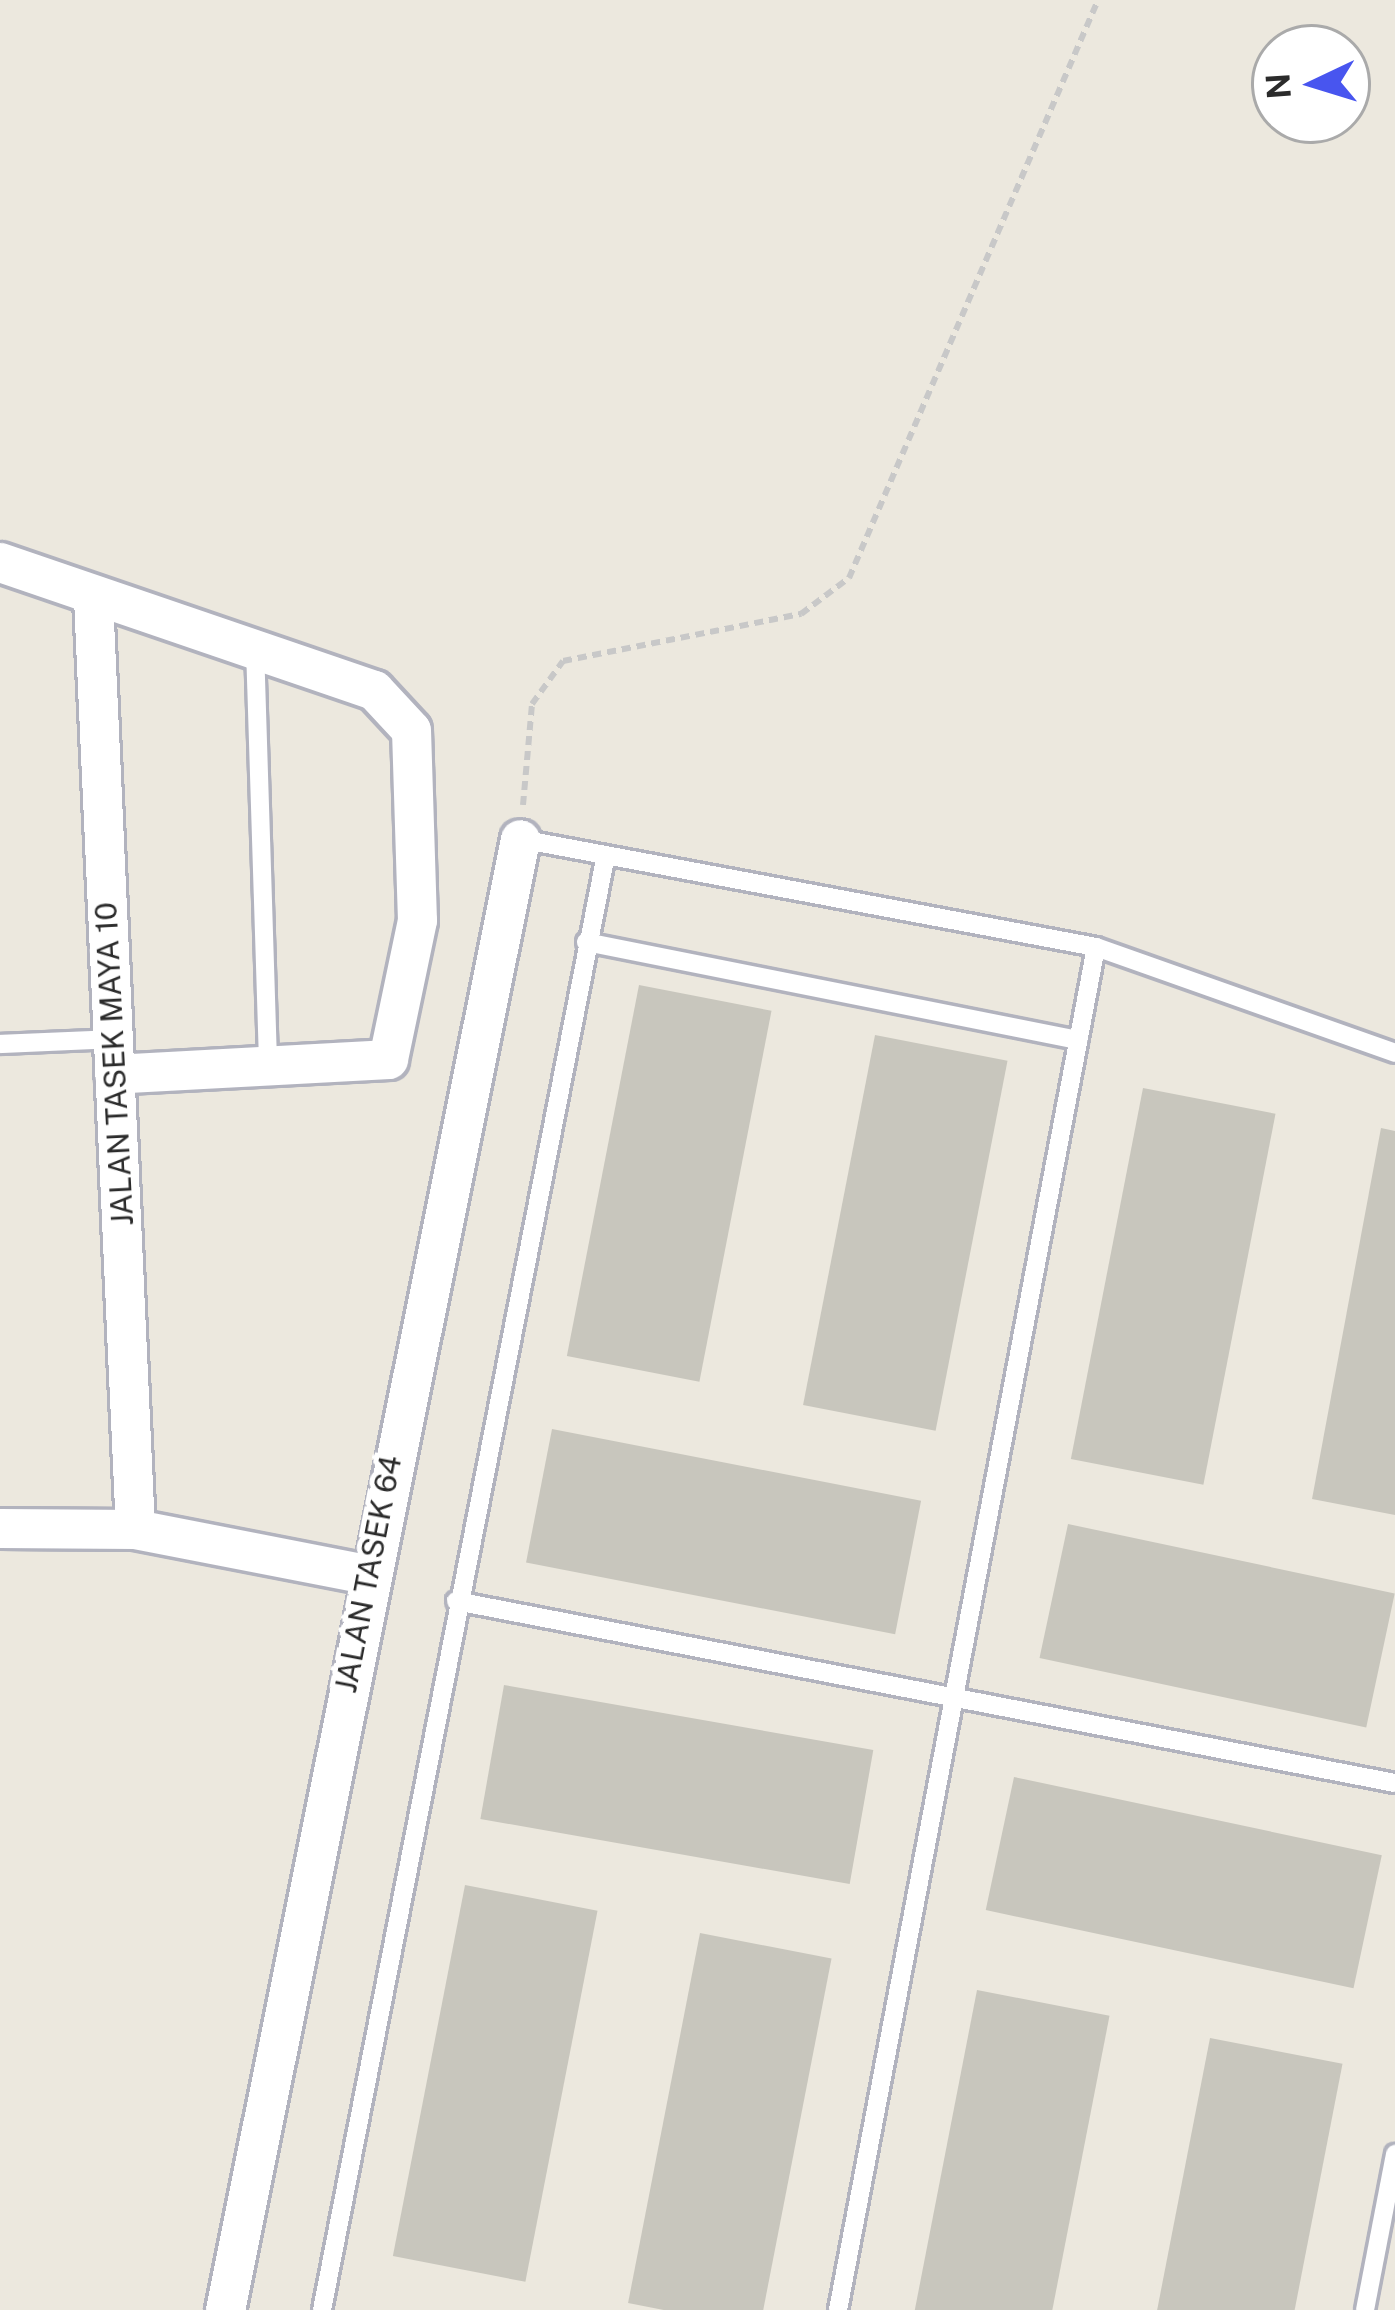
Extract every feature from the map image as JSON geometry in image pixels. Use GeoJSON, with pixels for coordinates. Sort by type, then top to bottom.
{"type":"FeatureCollection","features":[{"type":"Feature","properties":{"kind":"street"},"geometry":{"type":"LineString","coordinates":[[0,562],[93,598],[255,646],[388,699],[411,730],[417,920],[388,1059],[268,1068],[113,1056]]}},
{"type":"Feature","properties":{"kind":"street","name":"JALAN TASEK MAYA 10"},"geometry":{"type":"LineString","coordinates":[[93,598],[135,1529]]}},
{"type":"Feature","properties":{"kind":"street","name":"JALAN TASEK 64"},"geometry":{"type":"LineString","coordinates":[[225,2310],[367,1574],[520,839]]}},
{"type":"Feature","properties":{"kind":"street"},"geometry":{"type":"LineString","coordinates":[[0,1528],[135,1529],[367,1574]]}},
{"type":"Feature","properties":{"kind":"lane"},"geometry":{"type":"LineString","coordinates":[[255,646],[268,1068]]}},
{"type":"Feature","properties":{"kind":"lane"},"geometry":{"type":"LineString","coordinates":[[520,839],[1096,946],[1395,1053]]}},
{"type":"Feature","properties":{"kind":"lane"},"geometry":{"type":"LineString","coordinates":[[322,2310],[456,1601],[606,855]]}},
{"type":"Feature","properties":{"kind":"lane"},"geometry":{"type":"LineString","coordinates":[[586,942],[1078,1040]]}},
{"type":"Feature","properties":{"kind":"lane"},"geometry":{"type":"LineString","coordinates":[[838,2310],[1096,946]]}},
{"type":"Feature","properties":{"kind":"lane"},"geometry":{"type":"LineString","coordinates":[[0,1044],[113,1056]]}},
{"type":"Feature","properties":{"kind":"lane"},"geometry":{"type":"LineString","coordinates":[[456,1601],[1395,1783]]}},
{"type":"Feature","properties":{"kind":"lane"},"geometry":{"type":"LineString","coordinates":[[1366,2310],[1395,2154]]}},
{"type":"Feature","properties":{"kind":"path"},"geometry":{"type":"LineString","coordinates":[[520,839],[532,704],[563,661],[801,614],[849,578],[1098,0]]}},
{"type":"Feature","properties":{"kind":"building"},"geometry":{"type":"Polygon","coordinates":[[[639,985],[772,1011],[699,1382],[567,1356],[639,985]]]}},
{"type":"Feature","properties":{"kind":"building"},"geometry":{"type":"Polygon","coordinates":[[[875,1035],[1008,1061],[936,1431],[803,1405],[875,1035]]]}},
{"type":"Feature","properties":{"kind":"building"},"geometry":{"type":"Polygon","coordinates":[[[1143,1088],[1276,1114],[1203,1485],[1071,1459],[1143,1088]]]}},
{"type":"Feature","properties":{"kind":"building"},"geometry":{"type":"Polygon","coordinates":[[[1381,1128],[1395,1131],[1395,1515],[1312,1499],[1381,1128]]]}},
{"type":"Feature","properties":{"kind":"building"},"geometry":{"type":"Polygon","coordinates":[[[552,1429],[921,1501],[895,1634],[526,1563],[552,1429]]]}},
{"type":"Feature","properties":{"kind":"building"},"geometry":{"type":"Polygon","coordinates":[[[1068,1524],[1395,1593],[1366,1727],[1040,1658],[1068,1524]]]}},
{"type":"Feature","properties":{"kind":"building"},"geometry":{"type":"Polygon","coordinates":[[[504,1685],[873,1750],[850,1884],[480,1819],[504,1685]]]}},
{"type":"Feature","properties":{"kind":"building"},"geometry":{"type":"Polygon","coordinates":[[[1014,1777],[1382,1855],[1354,1988],[986,1910],[1014,1777]]]}},
{"type":"Feature","properties":{"kind":"building"},"geometry":{"type":"Polygon","coordinates":[[[465,1885],[598,1911],[525,2282],[393,2256],[465,1885]]]}},
{"type":"Feature","properties":{"kind":"building"},"geometry":{"type":"Polygon","coordinates":[[[700,1933],[832,1959],[763,2310],[664,2310],[628,2303],[700,1933]]]}},
{"type":"Feature","properties":{"kind":"building"},"geometry":{"type":"Polygon","coordinates":[[[977,1990],[1110,2016],[1052,2310],[915,2310],[977,1990]]]}},
{"type":"Feature","properties":{"kind":"building"},"geometry":{"type":"Polygon","coordinates":[[[1210,2038],[1343,2064],[1295,2310],[1157,2310],[1210,2038]]]}}]}
